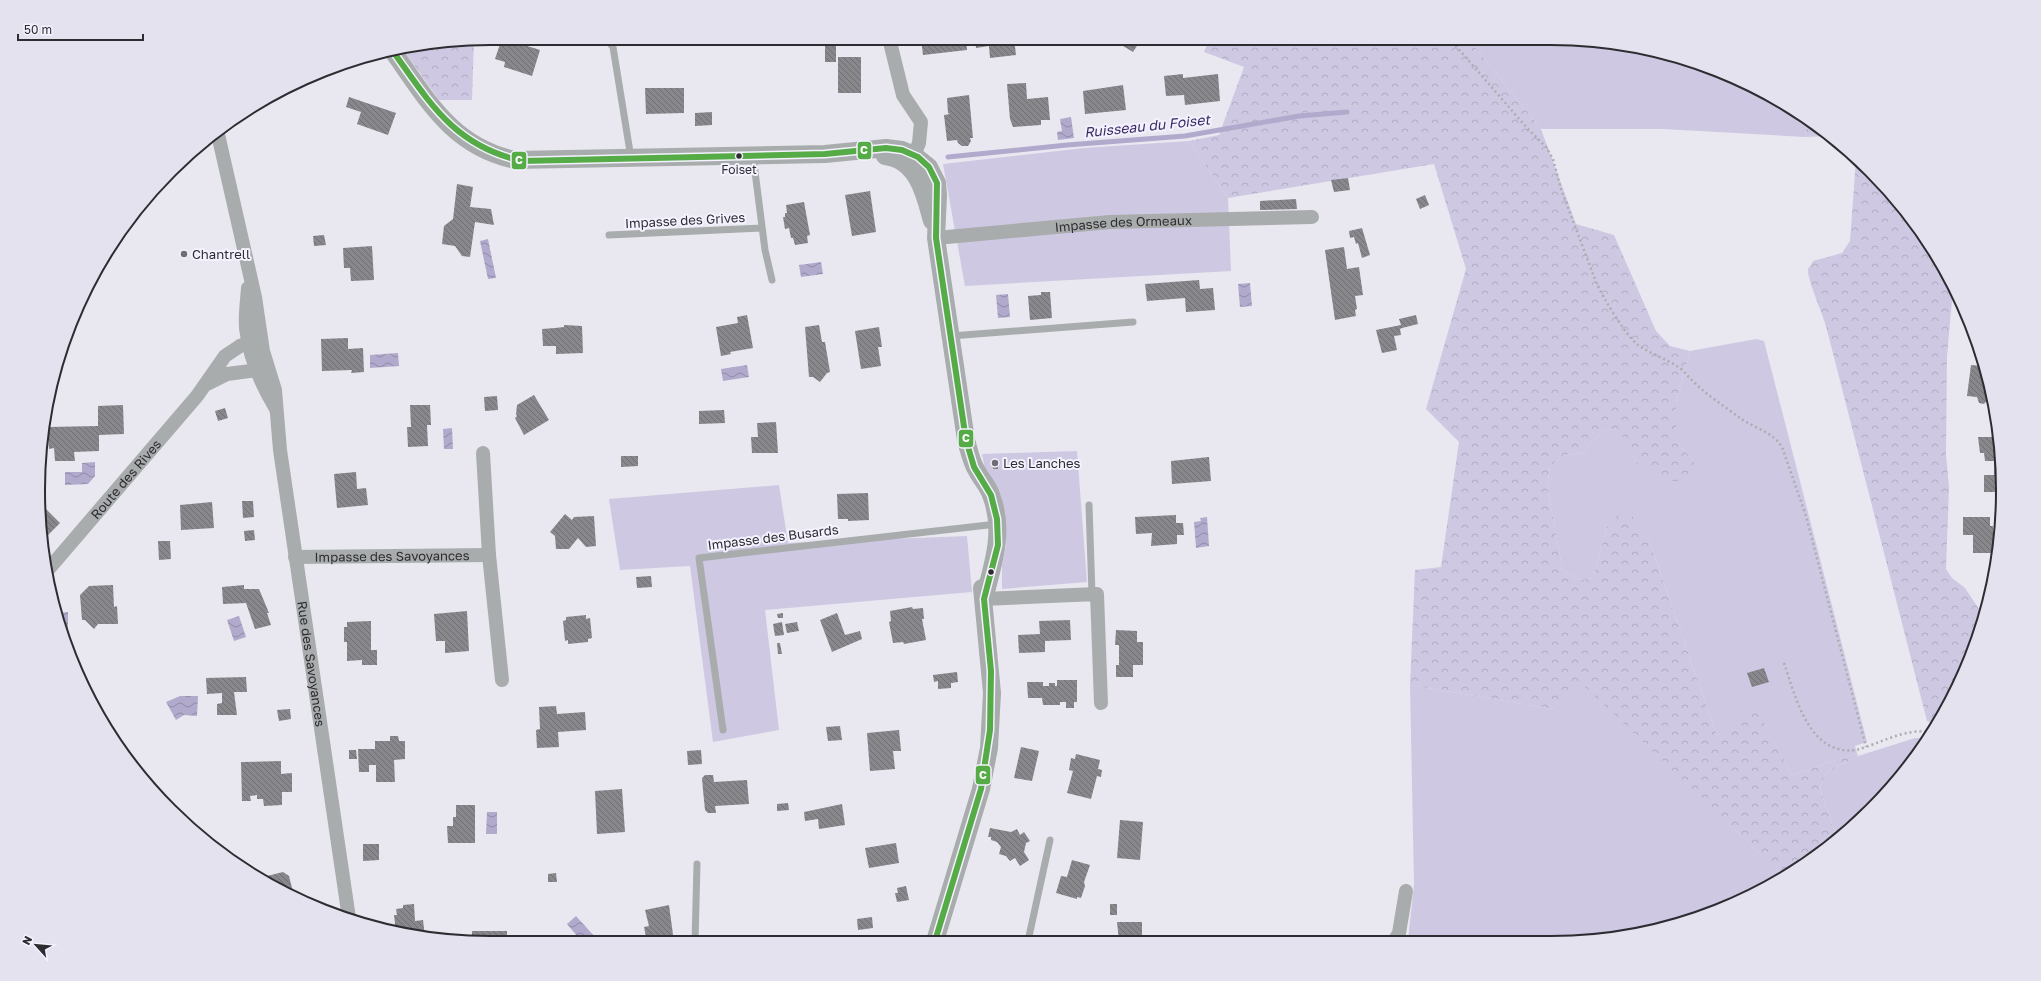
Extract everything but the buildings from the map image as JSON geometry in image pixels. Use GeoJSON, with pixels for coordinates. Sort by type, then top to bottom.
{"type":"FeatureCollection","features":[{"type":"Feature","properties":{"kind":"street"},"geometry":{"type":"LineString","coordinates":[[892,45],[903,94],[921,122],[920,138],[910,159]]}},
{"type":"Feature","properties":{"kind":"street"},"geometry":{"type":"LineString","coordinates":[[396,56],[446,122],[466,140],[485,151],[507,158],[522,161],[753,156],[825,154],[886,148],[902,150],[910,159],[929,167],[937,182],[938,195],[936,238],[966,440],[967,470],[992,524],[987,542],[982,579],[992,693],[986,768],[936,936]]}},
{"type":"Feature","properties":{"kind":"street","name":"Rue des Savoyances"},"geometry":{"type":"LineString","coordinates":[[219,137],[255,296],[255,341],[262,370],[275,390],[276,409],[295,557],[348,912]]}},
{"type":"Feature","properties":{"kind":"street","name":"Impasse des Ormeaux"},"geometry":{"type":"LineString","coordinates":[[936,238],[1110,222],[1312,217]]}},
{"type":"Feature","properties":{"kind":"street","name":"Route des Rives"},"geometry":{"type":"LineString","coordinates":[[52,565],[204,387],[225,356],[236,348],[255,341]]}},
{"type":"Feature","properties":{"kind":"street","name":"Route des Rives"},"geometry":{"type":"LineString","coordinates":[[204,387],[223,375],[262,370]]}},
{"type":"Feature","properties":{"kind":"street","name":"Impasse des Savoyances"},"geometry":{"type":"LineString","coordinates":[[483,453],[489,555],[502,680]]}},
{"type":"Feature","properties":{"kind":"street","name":"Impasse des Savoyances"},"geometry":{"type":"LineString","coordinates":[[295,557],[489,555]]}},
{"type":"Feature","properties":{"kind":"street"},"geometry":{"type":"LineString","coordinates":[[984,599],[1097,594],[1101,703]]}},
{"type":"Feature","properties":{"kind":"street"},"geometry":{"type":"LineString","coordinates":[[1397,936],[1406,891]]}},
{"type":"Feature","properties":{"kind":"lane"},"geometry":{"type":"LineString","coordinates":[[611,45],[631,159]]}},
{"type":"Feature","properties":{"kind":"lane"},"geometry":{"type":"LineString","coordinates":[[753,156],[765,250],[772,280]]}},
{"type":"Feature","properties":{"kind":"lane","name":"Impasse des Grives"},"geometry":{"type":"LineString","coordinates":[[609,236],[762,228]]}},
{"type":"Feature","properties":{"kind":"lane"},"geometry":{"type":"LineString","coordinates":[[950,336],[1133,322]]}},
{"type":"Feature","properties":{"kind":"lane"},"geometry":{"type":"LineString","coordinates":[[1089,505],[1092,594]]}},
{"type":"Feature","properties":{"kind":"lane","name":"Impasse des Busards"},"geometry":{"type":"LineString","coordinates":[[723,730],[700,558],[992,524]]}},
{"type":"Feature","properties":{"kind":"lane"},"geometry":{"type":"LineString","coordinates":[[1029,936],[1050,840]]}},
{"type":"Feature","properties":{"kind":"lane"},"geometry":{"type":"LineString","coordinates":[[695,936],[697,864]]}},
{"type":"Feature","properties":{"kind":"path"},"geometry":{"type":"LineString","coordinates":[[1455,45],[1527,128],[1546,147],[1596,282],[1602,294],[1637,344],[1680,369],[1700,388],[1756,428],[1772,435],[1780,443],[1806,516],[1866,748]]}},
{"type":"Feature","properties":{"kind":"path"},"geometry":{"type":"LineString","coordinates":[[1784,663],[1798,704],[1818,738],[1831,748],[1848,751],[1866,748],[1904,734],[1925,732]]}},
{"type":"Feature","properties":{"kind":"green space"},"geometry":{"type":"Polygon","coordinates":[[[1207,45],[1474,45],[1541,129],[1576,224],[1614,235],[1656,331],[1670,346],[1690,351],[1676,403],[1676,441],[1695,463],[1692,477],[1675,482],[1638,465],[1619,430],[1605,429],[1582,453],[1564,455],[1550,466],[1547,487],[1563,571],[1580,580],[1593,578],[1608,524],[1618,515],[1632,516],[1649,540],[1717,736],[1754,704],[1792,775],[1857,753],[1858,756],[1825,773],[1820,789],[1835,833],[1822,844],[1779,872],[1581,683],[1552,709],[1410,685],[1415,570],[1441,567],[1459,442],[1426,409],[1466,269],[1434,164],[1228,198],[1189,141],[1219,135],[1244,67],[1204,52],[1207,45]]]}},
{"type":"Feature","properties":{"kind":"green space"},"geometry":{"type":"Polygon","coordinates":[[[1474,45],[1580,46],[1609,49],[1666,60],[1721,79],[1748,91],[1807,126],[1805,137],[1663,129],[1541,129],[1474,45]]]}},
{"type":"Feature","properties":{"kind":"green space"},"geometry":{"type":"Polygon","coordinates":[[[474,46],[472,100],[439,100],[406,54],[432,49],[474,46]]]}},
{"type":"Feature","properties":{"kind":"green space"},"geometry":{"type":"Polygon","coordinates":[[[1807,126],[1821,136],[1805,137],[1807,126]]]}},
{"type":"Feature","properties":{"kind":"green space"},"geometry":{"type":"Polygon","coordinates":[[[1189,141],[1228,198],[1231,271],[965,286],[943,164],[1084,148],[1189,141]]]}},
{"type":"Feature","properties":{"kind":"green space"},"geometry":{"type":"Polygon","coordinates":[[[1855,166],[1866,175],[1904,219],[1921,243],[1952,298],[1947,356],[1946,454],[1949,488],[1946,569],[1952,578],[1965,588],[1980,610],[1962,661],[1950,688],[1931,722],[1927,721],[1826,326],[1808,273],[1808,269],[1813,261],[1842,253],[1850,241],[1855,166]]]}},
{"type":"Feature","properties":{"kind":"green space"},"geometry":{"type":"Polygon","coordinates":[[[1756,339],[1764,341],[1867,742],[1855,746],[1857,753],[1792,775],[1754,705],[1717,736],[1649,540],[1608,524],[1593,578],[1580,580],[1563,571],[1547,487],[1550,466],[1564,455],[1582,453],[1605,429],[1620,430],[1638,465],[1695,463],[1676,441],[1676,403],[1690,351],[1756,339]]]}},
{"type":"Feature","properties":{"kind":"green space"},"geometry":{"type":"Polygon","coordinates":[[[1077,451],[1087,582],[1002,589],[1002,565],[1006,545],[1005,522],[985,469],[982,454],[1077,451]]]}},
{"type":"Feature","properties":{"kind":"green space"},"geometry":{"type":"Polygon","coordinates":[[[779,485],[788,543],[967,536],[972,592],[765,610],[779,730],[713,742],[690,566],[620,570],[609,499],[779,485]]]}},
{"type":"Feature","properties":{"kind":"green space"},"geometry":{"type":"Polygon","coordinates":[[[1581,682],[1779,872],[1748,890],[1694,912],[1666,921],[1609,932],[1550,936],[1408,936],[1414,885],[1410,685],[1552,709],[1581,682]]]}},
{"type":"Feature","properties":{"kind":"green space"},"geometry":{"type":"Polygon","coordinates":[[[1915,738],[1921,738],[1904,762],[1866,806],[1835,833],[1820,789],[1825,773],[1858,756],[1915,738]]]}},
{"type":"Feature","properties":{"kind":"water"},"geometry":{"type":"Polygon","coordinates":[[[1071,117],[1074,138],[1058,140],[1057,132],[1062,131],[1060,119],[1071,117]]]}},
{"type":"Feature","properties":{"kind":"water"},"geometry":{"type":"Polygon","coordinates":[[[488,239],[496,278],[488,279],[480,241],[488,239]]]}},
{"type":"Feature","properties":{"kind":"water"},"geometry":{"type":"Polygon","coordinates":[[[821,262],[823,274],[801,277],[799,265],[821,262]]]}},
{"type":"Feature","properties":{"kind":"water"},"geometry":{"type":"Polygon","coordinates":[[[1250,283],[1252,306],[1240,307],[1238,284],[1250,283]]]}},
{"type":"Feature","properties":{"kind":"water"},"geometry":{"type":"Polygon","coordinates":[[[1008,294],[1010,317],[998,318],[996,295],[1008,294]]]}},
{"type":"Feature","properties":{"kind":"water"},"geometry":{"type":"Polygon","coordinates":[[[398,353],[399,366],[370,368],[370,355],[398,353]]]}},
{"type":"Feature","properties":{"kind":"water"},"geometry":{"type":"Polygon","coordinates":[[[747,365],[749,377],[723,381],[721,369],[747,365]]]}},
{"type":"Feature","properties":{"kind":"water"},"geometry":{"type":"Polygon","coordinates":[[[452,428],[453,449],[444,449],[443,429],[452,428]]]}},
{"type":"Feature","properties":{"kind":"water"},"geometry":{"type":"Polygon","coordinates":[[[95,462],[95,476],[88,484],[65,485],[65,472],[82,472],[82,463],[95,462]]]}},
{"type":"Feature","properties":{"kind":"water"},"geometry":{"type":"Polygon","coordinates":[[[1207,517],[1209,546],[1196,548],[1194,522],[1201,521],[1200,518],[1207,517]]]}},
{"type":"Feature","properties":{"kind":"water"},"geometry":{"type":"Polygon","coordinates":[[[68,612],[68,631],[62,613],[68,612]]]}},
{"type":"Feature","properties":{"kind":"water"},"geometry":{"type":"Polygon","coordinates":[[[239,616],[246,637],[234,641],[227,620],[239,616]]]}},
{"type":"Feature","properties":{"kind":"water"},"geometry":{"type":"Polygon","coordinates":[[[180,696],[198,696],[197,716],[184,715],[176,720],[166,702],[180,696]]]}},
{"type":"Feature","properties":{"kind":"water"},"geometry":{"type":"Polygon","coordinates":[[[487,812],[497,812],[497,834],[486,834],[487,812]]]}},
{"type":"Feature","properties":{"kind":"water"},"geometry":{"type":"Polygon","coordinates":[[[576,916],[594,936],[577,936],[567,924],[576,916]]]}},
{"type":"Feature","properties":{"kind":"waterway","name":"Ruisseau du Foiset"},"geometry":{"type":"LineString","coordinates":[[948,157],[1067,145],[1185,136],[1299,116],[1347,112]]}},
{"type":"Feature","properties":{"kind":"transit line","name":"C"},"geometry":{"type":"LineString","coordinates":[[396,56],[432,104],[446,120],[461,133],[478,145],[498,154],[522,161],[825,154],[886,148],[902,150],[918,157],[929,167],[937,183],[936,238],[966,440],[974,467],[991,495],[997,519],[998,545],[984,599],[991,671],[990,730],[981,789],[937,936]]}},
{"type":"Feature","properties":{"kind":"place","name":"Foiset"},"geometry":{"type":"Point","coordinates":[739,156]}},
{"type":"Feature","properties":{"kind":"place","name":"Chantrell"},"geometry":{"type":"Point","coordinates":[184,254]}},
{"type":"Feature","properties":{"kind":"place","name":"Les Lanches"},"geometry":{"type":"Point","coordinates":[995,463]}}]}
